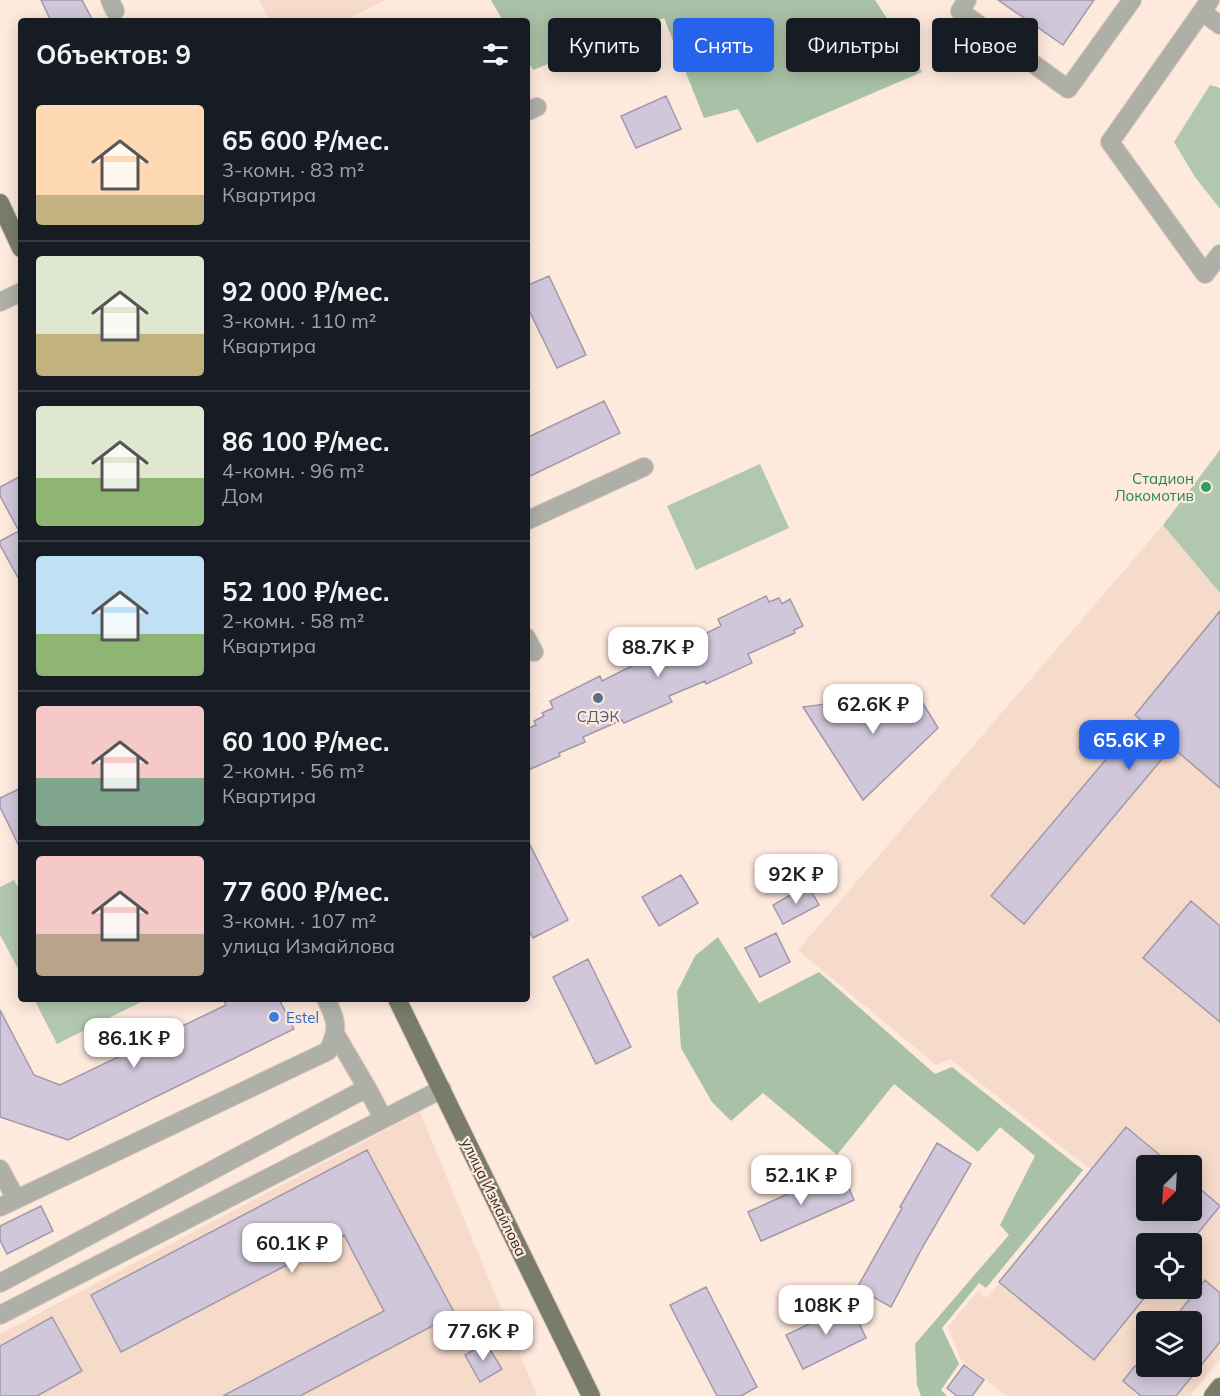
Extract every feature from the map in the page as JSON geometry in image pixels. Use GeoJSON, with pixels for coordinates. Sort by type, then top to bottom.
{"type":"FeatureCollection","features":[{"type":"Feature","properties":{"kind":"main road"},"geometry":{"type":"LineString","coordinates":[[0,203],[18,242]]}},
{"type":"Feature","properties":{"kind":"main road","name":"улица Измайлова"},"geometry":{"type":"LineString","coordinates":[[398,1002],[591,1396]]}},
{"type":"Feature","properties":{"kind":"main road"},"geometry":{"type":"LineString","coordinates":[[1213,1396],[1220,1387]]}},
{"type":"Feature","properties":{"kind":"street"},"geometry":{"type":"LineString","coordinates":[[967,0],[960,11],[1068,89],[1132,0]]}},
{"type":"Feature","properties":{"kind":"street"},"geometry":{"type":"LineString","coordinates":[[1220,25],[1206,6],[1110,142],[1205,274],[1220,254]]}},
{"type":"Feature","properties":{"kind":"street"},"geometry":{"type":"LineString","coordinates":[[0,302],[18,293]]}},
{"type":"Feature","properties":{"kind":"street"},"geometry":{"type":"LineString","coordinates":[[530,519],[644,467]]}},
{"type":"Feature","properties":{"kind":"street"},"geometry":{"type":"LineString","coordinates":[[328,1002],[335,1016],[336,1035],[383,1118]]}},
{"type":"Feature","properties":{"kind":"street"},"geometry":{"type":"LineString","coordinates":[[0,1169],[8,1203],[328,1051],[336,1035]]}},
{"type":"Feature","properties":{"kind":"street"},"geometry":{"type":"LineString","coordinates":[[367,1088],[0,1286],[6,1312],[442,1089]]}},
{"type":"Feature","properties":{"kind":"shaded area"},"geometry":{"type":"Polygon","coordinates":[[[259,0],[386,0],[349,18],[268,18],[259,0]]]}},
{"type":"Feature","properties":{"kind":"shaded area"},"geometry":{"type":"Polygon","coordinates":[[[1163,525],[1220,593],[1220,1359],[1190,1396],[1007,1396],[961,1360],[948,1327],[978,1291],[987,1298],[1091,1170],[950,1059],[936,1065],[798,950],[1163,525]]]}},
{"type":"Feature","properties":{"kind":"shaded area"},"geometry":{"type":"Polygon","coordinates":[[[420,1112],[537,1396],[0,1396],[0,1334],[420,1112]]]}},
{"type":"Feature","properties":{"kind":"green space"},"geometry":{"type":"Polygon","coordinates":[[[491,0],[875,0],[887,18],[786,18],[786,72],[920,72],[920,69],[922,72],[757,143],[738,109],[704,118],[686,72],[774,72],[774,18],[673,18],[673,40],[664,18],[548,18],[548,64],[533,70],[530,64],[530,18],[501,18],[491,0]]]}},
{"type":"Feature","properties":{"kind":"green space"},"geometry":{"type":"Polygon","coordinates":[[[1210,85],[1220,88],[1220,209],[1195,177],[1174,142],[1210,85]]]}},
{"type":"Feature","properties":{"kind":"green space","name":"Стадион Локомотив"},"geometry":{"type":"Polygon","coordinates":[[[1220,450],[1220,593],[1163,525],[1220,450]]]}},
{"type":"Feature","properties":{"kind":"green space"},"geometry":{"type":"Polygon","coordinates":[[[760,464],[789,528],[696,570],[667,506],[760,464]]]}},
{"type":"Feature","properties":{"kind":"green space"},"geometry":{"type":"Polygon","coordinates":[[[14,880],[18,887],[18,968],[0,935],[0,887],[14,880]]]}},
{"type":"Feature","properties":{"kind":"green space"},"geometry":{"type":"Polygon","coordinates":[[[718,937],[759,1003],[819,972],[935,1074],[952,1067],[1083,1170],[986,1288],[979,1283],[942,1328],[959,1364],[941,1390],[947,1396],[921,1396],[917,1385],[915,1344],[1009,1235],[1000,1225],[1035,1156],[1000,1127],[978,1152],[894,1084],[837,1155],[763,1093],[731,1121],[712,1102],[681,1048],[677,992],[695,956],[718,937]]]}},
{"type":"Feature","properties":{"kind":"green space"},"geometry":{"type":"Polygon","coordinates":[[[36,1002],[141,1002],[57,1044],[36,1002]]]}},
{"type":"Feature","properties":{"kind":"building"},"geometry":{"type":"Polygon","coordinates":[[[41,0],[82,0],[91,18],[50,18],[41,0]]]}},
{"type":"Feature","properties":{"kind":"building"},"geometry":{"type":"Polygon","coordinates":[[[998,0],[1094,0],[1063,45],[1038,28],[1038,18],[1024,18],[998,0]]]}},
{"type":"Feature","properties":{"kind":"building"},"geometry":{"type":"Polygon","coordinates":[[[666,96],[681,129],[636,148],[621,116],[666,96]]]}},
{"type":"Feature","properties":{"kind":"building"},"geometry":{"type":"Polygon","coordinates":[[[549,276],[586,355],[557,368],[530,312],[530,284],[549,276]]]}},
{"type":"Feature","properties":{"kind":"building"},"geometry":{"type":"Polygon","coordinates":[[[604,401],[620,433],[530,476],[530,436],[604,401]]]}},
{"type":"Feature","properties":{"kind":"building"},"geometry":{"type":"Polygon","coordinates":[[[18,478],[18,529],[0,496],[0,487],[18,478]]]}},
{"type":"Feature","properties":{"kind":"building"},"geometry":{"type":"Polygon","coordinates":[[[18,532],[18,578],[0,545],[0,541],[18,532]]]}},
{"type":"Feature","properties":{"kind":"building"},"geometry":{"type":"Polygon","coordinates":[[[766,596],[769,602],[779,598],[782,604],[790,599],[803,626],[794,630],[795,633],[748,654],[752,663],[706,684],[705,681],[669,696],[672,702],[624,723],[622,720],[583,737],[585,742],[530,769],[530,727],[536,725],[534,721],[544,716],[542,713],[553,708],[550,701],[600,676],[602,681],[636,664],[635,661],[682,638],[685,644],[721,626],[718,619],[766,596]]]}},
{"type":"Feature","properties":{"kind":"building"},"geometry":{"type":"Polygon","coordinates":[[[1220,611],[1220,788],[1172,747],[1024,924],[991,896],[1140,719],[1135,715],[1220,611]]]}},
{"type":"Feature","properties":{"kind":"building"},"geometry":{"type":"Polygon","coordinates":[[[916,692],[938,728],[863,800],[803,707],[916,692]]]}},
{"type":"Feature","properties":{"kind":"building"},"geometry":{"type":"Polygon","coordinates":[[[18,789],[18,844],[0,807],[0,798],[18,789]]]}},
{"type":"Feature","properties":{"kind":"building"},"geometry":{"type":"Polygon","coordinates":[[[530,845],[568,920],[533,938],[530,932],[530,845]]]}},
{"type":"Feature","properties":{"kind":"building"},"geometry":{"type":"Polygon","coordinates":[[[681,875],[698,903],[659,926],[642,897],[681,875]]]}},
{"type":"Feature","properties":{"kind":"building"},"geometry":{"type":"Polygon","coordinates":[[[808,885],[819,905],[783,924],[773,905],[808,885]]]}},
{"type":"Feature","properties":{"kind":"building"},"geometry":{"type":"Polygon","coordinates":[[[1191,901],[1220,926],[1220,1022],[1143,958],[1191,901]]]}},
{"type":"Feature","properties":{"kind":"building"},"geometry":{"type":"Polygon","coordinates":[[[776,933],[790,962],[760,977],[745,948],[776,933]]]}},
{"type":"Feature","properties":{"kind":"building"},"geometry":{"type":"Polygon","coordinates":[[[588,959],[631,1047],[596,1064],[553,977],[588,959]]]}},
{"type":"Feature","properties":{"kind":"building"},"geometry":{"type":"Polygon","coordinates":[[[224,1002],[280,1002],[294,1029],[68,1140],[0,1117],[0,1010],[34,1075],[60,1085],[226,1005],[224,1002]]]}},
{"type":"Feature","properties":{"kind":"building"},"geometry":{"type":"Polygon","coordinates":[[[1126,1127],[1160,1155],[1136,1155],[1136,1221],[1202,1221],[1202,1190],[1220,1206],[1198,1233],[1136,1233],[1136,1299],[1144,1299],[1094,1360],[999,1282],[1126,1127]]]}},
{"type":"Feature","properties":{"kind":"building"},"geometry":{"type":"Polygon","coordinates":[[[937,1143],[971,1164],[891,1307],[857,1288],[937,1143]]]}},
{"type":"Feature","properties":{"kind":"building"},"geometry":{"type":"Polygon","coordinates":[[[367,1150],[455,1314],[300,1396],[223,1396],[384,1311],[344,1235],[121,1352],[91,1295],[367,1150]]]}},
{"type":"Feature","properties":{"kind":"building"},"geometry":{"type":"Polygon","coordinates":[[[841,1170],[854,1200],[761,1241],[748,1212],[841,1170]]]}},
{"type":"Feature","properties":{"kind":"building"},"geometry":{"type":"Polygon","coordinates":[[[41,1206],[53,1231],[7,1254],[0,1240],[0,1226],[41,1206]]]}},
{"type":"Feature","properties":{"kind":"building"},"geometry":{"type":"Polygon","coordinates":[[[1205,1280],[1220,1293],[1220,1342],[1202,1364],[1202,1311],[1180,1311],[1190,1299],[1202,1299],[1202,1284],[1205,1280]]]}},
{"type":"Feature","properties":{"kind":"building"},"geometry":{"type":"Polygon","coordinates":[[[706,1287],[757,1387],[741,1396],[717,1396],[670,1305],[706,1287]]]}},
{"type":"Feature","properties":{"kind":"building"},"geometry":{"type":"Polygon","coordinates":[[[850,1304],[866,1338],[803,1369],[786,1335],[850,1304]]]}},
{"type":"Feature","properties":{"kind":"building"},"geometry":{"type":"Polygon","coordinates":[[[52,1317],[82,1371],[37,1396],[0,1396],[0,1346],[52,1317]]]}},
{"type":"Feature","properties":{"kind":"building"},"geometry":{"type":"Polygon","coordinates":[[[486,1343],[502,1369],[480,1382],[465,1355],[486,1343]]]}},
{"type":"Feature","properties":{"kind":"building"},"geometry":{"type":"Polygon","coordinates":[[[964,1365],[984,1380],[972,1396],[957,1396],[947,1388],[964,1365]]]}},
{"type":"Feature","properties":{"kind":"building"},"geometry":{"type":"Polygon","coordinates":[[[1135,1366],[1136,1377],[1191,1377],[1176,1396],[1141,1396],[1123,1381],[1135,1366]]]}},
{"type":"Feature","properties":{"kind":"place","name":"Стадион Локомотив"},"geometry":{"type":"Point","coordinates":[1206,487]}},
{"type":"Feature","properties":{"kind":"place","name":"СДЭК"},"geometry":{"type":"Point","coordinates":[598,698]}},
{"type":"Feature","properties":{"kind":"place","name":"Estel"},"geometry":{"type":"Point","coordinates":[274,1017]}}]}
